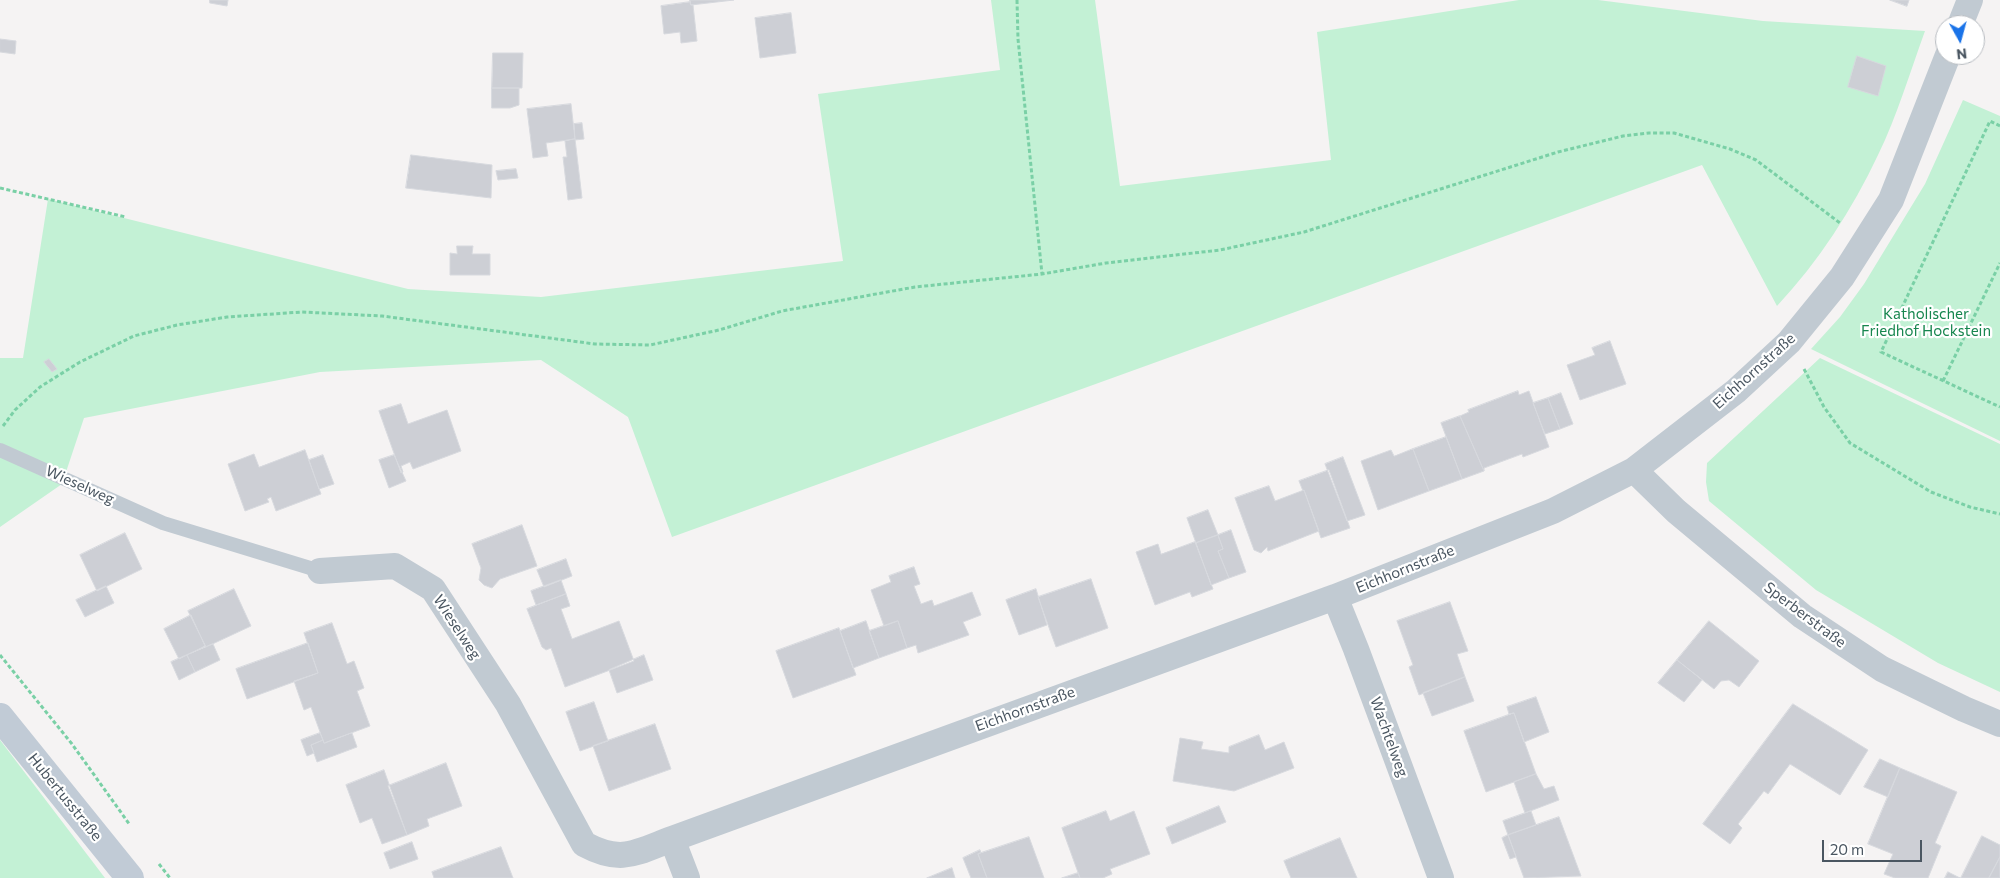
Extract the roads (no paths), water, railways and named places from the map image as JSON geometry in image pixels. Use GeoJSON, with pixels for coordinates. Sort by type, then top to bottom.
{"type":"FeatureCollection","features":[{"type":"Feature","properties":{"kind":"main road","name":"Hubertusstraße"},"geometry":{"type":"LineString","coordinates":[[0,716],[130,878]]}},
{"type":"Feature","properties":{"kind":"street"},"geometry":{"type":"LineString","coordinates":[[1964,15],[1970,0]]}},
{"type":"Feature","properties":{"kind":"street","name":"Eichhornstraße"},"geometry":{"type":"LineString","coordinates":[[672,839],[1335,597],[1552,511],[1634,470],[1736,391],[1789,342],[1842,277],[1891,200],[1944,65]]}},
{"type":"Feature","properties":{"kind":"street","name":"Sperberstraße"},"geometry":{"type":"LineString","coordinates":[[1634,470],[1676,511],[1802,616],[1882,669],[1964,710],[2000,724]]}},
{"type":"Feature","properties":{"kind":"street","name":"Wieselweg"},"geometry":{"type":"LineString","coordinates":[[320,571],[395,566],[433,589],[508,704],[584,844],[603,854],[626,856],[672,839]]}},
{"type":"Feature","properties":{"kind":"street","name":"Wachtelweg"},"geometry":{"type":"LineString","coordinates":[[1335,597],[1441,878]]}},
{"type":"Feature","properties":{"kind":"street"},"geometry":{"type":"LineString","coordinates":[[672,839],[687,878]]}},
{"type":"Feature","properties":{"kind":"lane","name":"Wieselweg"},"geometry":{"type":"LineString","coordinates":[[0,450],[163,523],[320,571]]}},
{"type":"Feature","properties":{"kind":"park label","name":"Katholischer Friedhof Hockstein"},"geometry":{"type":"Point","coordinates":[1926,322]}}]}
